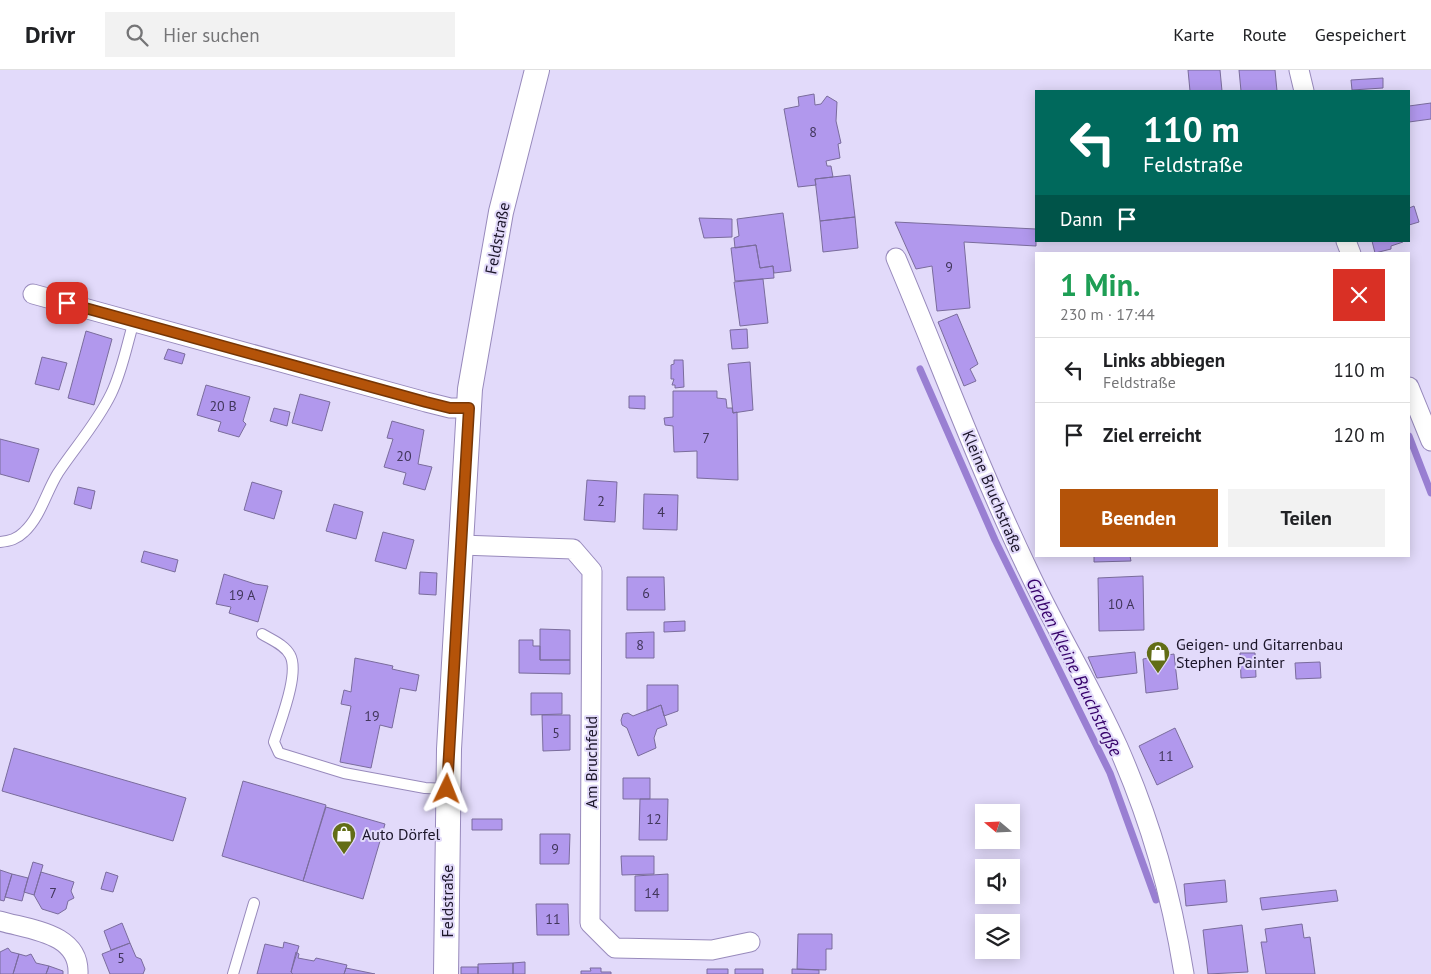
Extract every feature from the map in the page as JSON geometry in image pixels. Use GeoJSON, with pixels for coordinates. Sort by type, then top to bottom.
{"type":"FeatureCollection","features":[{"type":"Feature","properties":{"kind":"street","name":"Feldstraße"},"geometry":{"type":"LineString","coordinates":[[446,974],[447,789],[469,408],[474,356],[501,212],[537,70]]}},
{"type":"Feature","properties":{"kind":"street"},"geometry":{"type":"LineString","coordinates":[[1300,70],[1304,90]]}},
{"type":"Feature","properties":{"kind":"street","name":"Kleine Bruchstraße"},"geometry":{"type":"LineString","coordinates":[[896,258],[999,507],[1029,572],[1117,746],[1142,806],[1166,879],[1184,974]]}},
{"type":"Feature","properties":{"kind":"street"},"geometry":{"type":"LineString","coordinates":[[33,294],[134,320],[426,402],[450,408],[469,408]]}},
{"type":"Feature","properties":{"kind":"street"},"geometry":{"type":"LineString","coordinates":[[1410,389],[1431,441]]}},
{"type":"Feature","properties":{"kind":"street","name":"Am Bruchfeld"},"geometry":{"type":"LineString","coordinates":[[461,545],[573,550],[592,571],[590,923],[615,948],[712,950],[750,942]]}},
{"type":"Feature","properties":{"kind":"street"},"geometry":{"type":"LineString","coordinates":[[0,921],[57,938],[69,945],[76,954],[78,974]]}},
{"type":"Feature","properties":{"kind":"lane"},"geometry":{"type":"LineString","coordinates":[[0,542],[12,541],[24,532],[37,517],[48,490],[59,472],[101,413],[112,392],[134,320]]}},
{"type":"Feature","properties":{"kind":"lane"},"geometry":{"type":"LineString","coordinates":[[262,634],[282,645],[290,653],[294,667],[274,742],[279,753],[344,773],[425,788],[447,789]]}},
{"type":"Feature","properties":{"kind":"lane"},"geometry":{"type":"LineString","coordinates":[[233,974],[254,903]]}},
{"type":"Feature","properties":{"kind":"building"},"geometry":{"type":"Polygon","coordinates":[[[1188,70],[1220,70],[1222,90],[1190,90],[1188,70]]]}},
{"type":"Feature","properties":{"kind":"building"},"geometry":{"type":"Polygon","coordinates":[[[1239,70],[1275,70],[1277,90],[1241,90],[1239,70]]]}},
{"type":"Feature","properties":{"kind":"building"},"geometry":{"type":"Polygon","coordinates":[[[1383,78],[1383,88],[1352,90],[1351,80],[1383,78]]]}},
{"type":"Feature","properties":{"kind":"building"},"geometry":{"type":"Polygon","coordinates":[[[814,94],[815,105],[821,104],[827,96],[837,102],[836,121],[841,143],[838,144],[840,158],[826,161],[827,166],[831,166],[833,177],[815,179],[816,185],[798,187],[784,109],[799,106],[798,97],[814,94]]]}},
{"type":"Feature","properties":{"kind":"building"},"geometry":{"type":"Polygon","coordinates":[[[1431,103],[1431,119],[1410,122],[1410,106],[1431,103]]]}},
{"type":"Feature","properties":{"kind":"building"},"geometry":{"type":"Polygon","coordinates":[[[850,175],[855,217],[820,221],[815,179],[850,175]]]}},
{"type":"Feature","properties":{"kind":"building"},"geometry":{"type":"Polygon","coordinates":[[[1414,206],[1419,222],[1410,225],[1410,208],[1414,206]]]}},
{"type":"Feature","properties":{"kind":"building"},"geometry":{"type":"Polygon","coordinates":[[[783,213],[791,271],[774,273],[773,266],[760,268],[756,245],[735,248],[734,238],[739,236],[737,219],[783,213]]]}},
{"type":"Feature","properties":{"kind":"building"},"geometry":{"type":"Polygon","coordinates":[[[855,217],[858,248],[823,252],[820,221],[855,217]]]}},
{"type":"Feature","properties":{"kind":"building"},"geometry":{"type":"Polygon","coordinates":[[[699,218],[732,219],[732,237],[704,238],[699,218]]]}},
{"type":"Feature","properties":{"kind":"building"},"geometry":{"type":"Polygon","coordinates":[[[895,222],[1035,229],[1036,246],[964,242],[970,308],[937,311],[932,266],[916,269],[895,222]]]}},
{"type":"Feature","properties":{"kind":"building"},"geometry":{"type":"Polygon","coordinates":[[[1372,242],[1403,242],[1391,246],[1391,249],[1375,252],[1372,242]]]}},
{"type":"Feature","properties":{"kind":"building"},"geometry":{"type":"Polygon","coordinates":[[[756,245],[760,268],[773,266],[774,278],[735,281],[731,248],[756,245]]]}},
{"type":"Feature","properties":{"kind":"building"},"geometry":{"type":"Polygon","coordinates":[[[763,279],[768,323],[740,326],[734,282],[763,279]]]}},
{"type":"Feature","properties":{"kind":"building"},"geometry":{"type":"Polygon","coordinates":[[[957,314],[978,364],[970,369],[976,381],[964,386],[938,322],[957,314]]]}},
{"type":"Feature","properties":{"kind":"building"},"geometry":{"type":"Polygon","coordinates":[[[747,329],[748,348],[732,349],[730,330],[747,329]]]}},
{"type":"Feature","properties":{"kind":"building"},"geometry":{"type":"Polygon","coordinates":[[[86,331],[112,339],[94,405],[68,398],[86,331]]]}},
{"type":"Feature","properties":{"kind":"building"},"geometry":{"type":"Polygon","coordinates":[[[168,349],[185,354],[182,364],[164,359],[168,349]]]}},
{"type":"Feature","properties":{"kind":"building"},"geometry":{"type":"Polygon","coordinates":[[[42,357],[67,363],[59,390],[35,384],[42,357]]]}},
{"type":"Feature","properties":{"kind":"building"},"geometry":{"type":"Polygon","coordinates":[[[674,360],[683,360],[684,387],[675,388],[675,385],[672,385],[674,379],[671,379],[671,365],[674,364],[674,360]]]}},
{"type":"Feature","properties":{"kind":"building"},"geometry":{"type":"Polygon","coordinates":[[[750,362],[753,410],[733,413],[728,364],[750,362]]]}},
{"type":"Feature","properties":{"kind":"building"},"geometry":{"type":"Polygon","coordinates":[[[206,385],[250,397],[243,421],[246,424],[239,437],[218,431],[221,422],[197,415],[206,385]]]}},
{"type":"Feature","properties":{"kind":"building"},"geometry":{"type":"Polygon","coordinates":[[[673,391],[717,391],[717,398],[726,399],[727,408],[732,408],[733,413],[737,412],[738,480],[697,478],[697,451],[674,452],[673,426],[665,425],[664,418],[673,417],[673,391]]]}},
{"type":"Feature","properties":{"kind":"building"},"geometry":{"type":"Polygon","coordinates":[[[300,394],[330,402],[322,431],[292,423],[300,394]]]}},
{"type":"Feature","properties":{"kind":"building"},"geometry":{"type":"Polygon","coordinates":[[[629,396],[645,396],[645,409],[629,408],[629,396]]]}},
{"type":"Feature","properties":{"kind":"building"},"geometry":{"type":"Polygon","coordinates":[[[274,408],[290,412],[287,426],[270,421],[274,408]]]}},
{"type":"Feature","properties":{"kind":"building"},"geometry":{"type":"Polygon","coordinates":[[[392,421],[424,430],[418,464],[432,467],[425,490],[403,484],[406,473],[384,467],[393,439],[387,438],[392,421]]]}},
{"type":"Feature","properties":{"kind":"building"},"geometry":{"type":"Polygon","coordinates":[[[0,439],[39,449],[29,482],[0,474],[0,439]]]}},
{"type":"Feature","properties":{"kind":"building"},"geometry":{"type":"Polygon","coordinates":[[[587,480],[617,482],[615,522],[584,520],[587,480]]]}},
{"type":"Feature","properties":{"kind":"building"},"geometry":{"type":"Polygon","coordinates":[[[252,482],[282,491],[274,519],[244,510],[252,482]]]}},
{"type":"Feature","properties":{"kind":"building"},"geometry":{"type":"Polygon","coordinates":[[[78,487],[95,491],[91,509],[74,504],[78,487]]]}},
{"type":"Feature","properties":{"kind":"building"},"geometry":{"type":"Polygon","coordinates":[[[644,494],[678,495],[677,530],[643,529],[644,494]]]}},
{"type":"Feature","properties":{"kind":"building"},"geometry":{"type":"Polygon","coordinates":[[[334,504],[363,512],[356,539],[326,531],[334,504]]]}},
{"type":"Feature","properties":{"kind":"building"},"geometry":{"type":"Polygon","coordinates":[[[383,532],[414,540],[406,569],[375,561],[383,532]]]}},
{"type":"Feature","properties":{"kind":"building"},"geometry":{"type":"Polygon","coordinates":[[[144,551],[178,560],[175,572],[141,562],[144,551]]]}},
{"type":"Feature","properties":{"kind":"building"},"geometry":{"type":"Polygon","coordinates":[[[1094,557],[1130,557],[1131,561],[1094,562],[1094,557]]]}},
{"type":"Feature","properties":{"kind":"building"},"geometry":{"type":"Polygon","coordinates":[[[420,572],[437,573],[436,595],[419,594],[420,572]]]}},
{"type":"Feature","properties":{"kind":"building"},"geometry":{"type":"Polygon","coordinates":[[[224,574],[268,586],[258,622],[229,613],[231,607],[216,604],[224,574]]]}},
{"type":"Feature","properties":{"kind":"building"},"geometry":{"type":"Polygon","coordinates":[[[1143,576],[1144,630],[1099,631],[1098,578],[1143,576]]]}},
{"type":"Feature","properties":{"kind":"building"},"geometry":{"type":"Polygon","coordinates":[[[627,577],[664,577],[665,610],[627,610],[627,577]]]}},
{"type":"Feature","properties":{"kind":"building"},"geometry":{"type":"Polygon","coordinates":[[[685,621],[685,631],[664,632],[664,622],[685,621]]]}},
{"type":"Feature","properties":{"kind":"building"},"geometry":{"type":"Polygon","coordinates":[[[540,629],[570,630],[570,660],[540,660],[540,629]]]}},
{"type":"Feature","properties":{"kind":"building"},"geometry":{"type":"Polygon","coordinates":[[[654,632],[654,658],[626,658],[626,633],[654,632]]]}},
{"type":"Feature","properties":{"kind":"building"},"geometry":{"type":"Polygon","coordinates":[[[519,640],[533,640],[533,646],[540,646],[540,660],[570,660],[570,674],[519,673],[519,640]]]}},
{"type":"Feature","properties":{"kind":"building"},"geometry":{"type":"Polygon","coordinates":[[[1135,652],[1137,673],[1097,678],[1088,657],[1135,652]]]}},
{"type":"Feature","properties":{"kind":"building"},"geometry":{"type":"Polygon","coordinates":[[[1240,653],[1255,653],[1256,677],[1241,678],[1240,653]]]}},
{"type":"Feature","properties":{"kind":"building"},"geometry":{"type":"Polygon","coordinates":[[[1174,654],[1178,689],[1146,693],[1143,659],[1174,654]]]}},
{"type":"Feature","properties":{"kind":"building"},"geometry":{"type":"Polygon","coordinates":[[[355,658],[393,666],[392,669],[419,675],[416,691],[400,688],[392,728],[380,725],[371,768],[340,762],[351,706],[341,704],[344,690],[351,692],[355,658]]]}},
{"type":"Feature","properties":{"kind":"building"},"geometry":{"type":"Polygon","coordinates":[[[1320,662],[1321,678],[1296,679],[1295,663],[1320,662]]]}},
{"type":"Feature","properties":{"kind":"building"},"geometry":{"type":"Polygon","coordinates":[[[647,685],[678,685],[678,711],[664,716],[661,705],[647,711],[647,685]]]}},
{"type":"Feature","properties":{"kind":"building"},"geometry":{"type":"Polygon","coordinates":[[[531,693],[562,693],[562,714],[531,715],[531,693]]]}},
{"type":"Feature","properties":{"kind":"building"},"geometry":{"type":"Polygon","coordinates":[[[661,705],[667,725],[657,729],[654,738],[656,748],[638,756],[627,728],[622,725],[623,714],[628,713],[633,716],[661,705]]]}},
{"type":"Feature","properties":{"kind":"building"},"geometry":{"type":"Polygon","coordinates":[[[542,715],[570,715],[570,750],[543,751],[542,715]]]}},
{"type":"Feature","properties":{"kind":"building"},"geometry":{"type":"Polygon","coordinates":[[[1175,728],[1193,767],[1157,785],[1139,746],[1175,728]]]}},
{"type":"Feature","properties":{"kind":"building"},"geometry":{"type":"Polygon","coordinates":[[[14,748],[186,798],[173,841],[2,791],[14,748]]]}},
{"type":"Feature","properties":{"kind":"building"},"geometry":{"type":"Polygon","coordinates":[[[623,778],[650,778],[650,799],[623,799],[623,778]]]}},
{"type":"Feature","properties":{"kind":"building"},"geometry":{"type":"Polygon","coordinates":[[[243,781],[326,805],[303,881],[222,856],[243,781]]]}},
{"type":"Feature","properties":{"kind":"building"},"geometry":{"type":"Polygon","coordinates":[[[640,799],[668,799],[667,840],[639,840],[640,799]]]}},
{"type":"Feature","properties":{"kind":"building","name":"Auto Dörfel"},"geometry":{"type":"Polygon","coordinates":[[[326,807],[385,824],[363,899],[303,881],[326,807]]]}},
{"type":"Feature","properties":{"kind":"building"},"geometry":{"type":"Polygon","coordinates":[[[472,819],[502,819],[502,830],[472,830],[472,819]]]}},
{"type":"Feature","properties":{"kind":"building"},"geometry":{"type":"Polygon","coordinates":[[[540,834],[570,834],[569,864],[540,864],[540,834]]]}},
{"type":"Feature","properties":{"kind":"building"},"geometry":{"type":"Polygon","coordinates":[[[621,856],[654,856],[654,874],[622,875],[621,856]]]}},
{"type":"Feature","properties":{"kind":"building"},"geometry":{"type":"Polygon","coordinates":[[[33,862],[43,865],[34,895],[24,892],[33,862]]]}},
{"type":"Feature","properties":{"kind":"building"},"geometry":{"type":"Polygon","coordinates":[[[0,870],[12,874],[4,901],[0,900],[0,870]]]}},
{"type":"Feature","properties":{"kind":"building"},"geometry":{"type":"Polygon","coordinates":[[[41,872],[74,882],[71,891],[74,898],[68,901],[66,909],[58,914],[42,909],[34,895],[41,872]]]}},
{"type":"Feature","properties":{"kind":"building"},"geometry":{"type":"Polygon","coordinates":[[[106,872],[118,876],[113,892],[101,889],[106,872]]]}},
{"type":"Feature","properties":{"kind":"building"},"geometry":{"type":"Polygon","coordinates":[[[12,874],[28,878],[22,901],[5,897],[12,874]]]}},
{"type":"Feature","properties":{"kind":"building"},"geometry":{"type":"Polygon","coordinates":[[[668,874],[668,911],[635,911],[635,876],[668,874]]]}},
{"type":"Feature","properties":{"kind":"building"},"geometry":{"type":"Polygon","coordinates":[[[1225,880],[1227,902],[1186,906],[1184,884],[1225,880]]]}},
{"type":"Feature","properties":{"kind":"building"},"geometry":{"type":"Polygon","coordinates":[[[1336,890],[1338,901],[1262,910],[1260,898],[1336,890]]]}},
{"type":"Feature","properties":{"kind":"building"},"geometry":{"type":"Polygon","coordinates":[[[536,904],[568,904],[569,935],[537,935],[536,904]]]}},
{"type":"Feature","properties":{"kind":"building"},"geometry":{"type":"Polygon","coordinates":[[[122,923],[130,943],[111,950],[104,931],[122,923]]]}},
{"type":"Feature","properties":{"kind":"building"},"geometry":{"type":"Polygon","coordinates":[[[1302,924],[1304,938],[1310,937],[1315,974],[1266,974],[1261,942],[1267,942],[1265,929],[1302,924]]]}},
{"type":"Feature","properties":{"kind":"building"},"geometry":{"type":"Polygon","coordinates":[[[1242,925],[1248,972],[1208,974],[1203,930],[1242,925]]]}},
{"type":"Feature","properties":{"kind":"building"},"geometry":{"type":"Polygon","coordinates":[[[798,934],[832,934],[832,949],[826,949],[826,970],[797,969],[798,934]]]}},
{"type":"Feature","properties":{"kind":"building"},"geometry":{"type":"Polygon","coordinates":[[[284,942],[299,946],[291,972],[293,974],[257,974],[265,944],[283,948],[284,942]]]}},
{"type":"Feature","properties":{"kind":"building"},"geometry":{"type":"Polygon","coordinates":[[[130,943],[136,957],[141,959],[145,969],[143,974],[110,974],[102,954],[130,943]]]}},
{"type":"Feature","properties":{"kind":"building"},"geometry":{"type":"Polygon","coordinates":[[[8,948],[11,952],[19,954],[13,974],[0,974],[0,952],[8,948]]]}},
{"type":"Feature","properties":{"kind":"building"},"geometry":{"type":"Polygon","coordinates":[[[296,952],[299,954],[298,958],[314,961],[316,958],[347,965],[344,974],[293,974],[291,972],[296,952]]]}},
{"type":"Feature","properties":{"kind":"building"},"geometry":{"type":"Polygon","coordinates":[[[19,954],[26,956],[31,954],[36,963],[49,966],[46,974],[13,974],[19,954]]]}},
{"type":"Feature","properties":{"kind":"building"},"geometry":{"type":"Polygon","coordinates":[[[525,962],[525,974],[513,974],[513,963],[525,962]]]}},
{"type":"Feature","properties":{"kind":"building"},"geometry":{"type":"Polygon","coordinates":[[[513,963],[513,974],[478,974],[478,964],[513,963]]]}},
{"type":"Feature","properties":{"kind":"building"},"geometry":{"type":"Polygon","coordinates":[[[49,966],[63,971],[63,974],[46,974],[49,966]]]}},
{"type":"Feature","properties":{"kind":"building"},"geometry":{"type":"Polygon","coordinates":[[[461,967],[478,967],[478,974],[461,974],[461,967]]]}},
{"type":"Feature","properties":{"kind":"building"},"geometry":{"type":"Polygon","coordinates":[[[346,968],[375,974],[344,974],[346,968]]]}},
{"type":"Feature","properties":{"kind":"building"},"geometry":{"type":"Polygon","coordinates":[[[590,968],[601,968],[601,972],[611,972],[611,974],[581,974],[581,971],[591,971],[590,968]]]}},
{"type":"Feature","properties":{"kind":"building"},"geometry":{"type":"Polygon","coordinates":[[[707,969],[728,969],[728,974],[707,974],[707,969]]]}},
{"type":"Feature","properties":{"kind":"building"},"geometry":{"type":"Polygon","coordinates":[[[735,969],[763,969],[763,974],[735,974],[735,969]]]}},
{"type":"Feature","properties":{"kind":"building"},"geometry":{"type":"Polygon","coordinates":[[[792,969],[819,970],[819,974],[792,974],[792,969]]]}},
{"type":"Feature","properties":{"kind":"waterway","name":"Graben Kleine Bruchstraße"},"geometry":{"type":"LineString","coordinates":[[920,369],[995,540],[1110,773],[1156,900]]}},
{"type":"Feature","properties":{"kind":"waterway"},"geometry":{"type":"LineString","coordinates":[[1410,439],[1431,493]]}},
{"type":"Feature","properties":{"kind":"place","name":"Geigen- und Gitarrenbau Stephen Painter"},"geometry":{"type":"Point","coordinates":[1158,674]}},
{"type":"Feature","properties":{"kind":"place","name":"Auto Dörfel"},"geometry":{"type":"Point","coordinates":[344,855]}},
{"type":"Feature","properties":{"kind":"route"},"geometry":{"type":"LineString","coordinates":[[67,303],[426,402],[450,408],[469,408],[447,789]]}}]}
